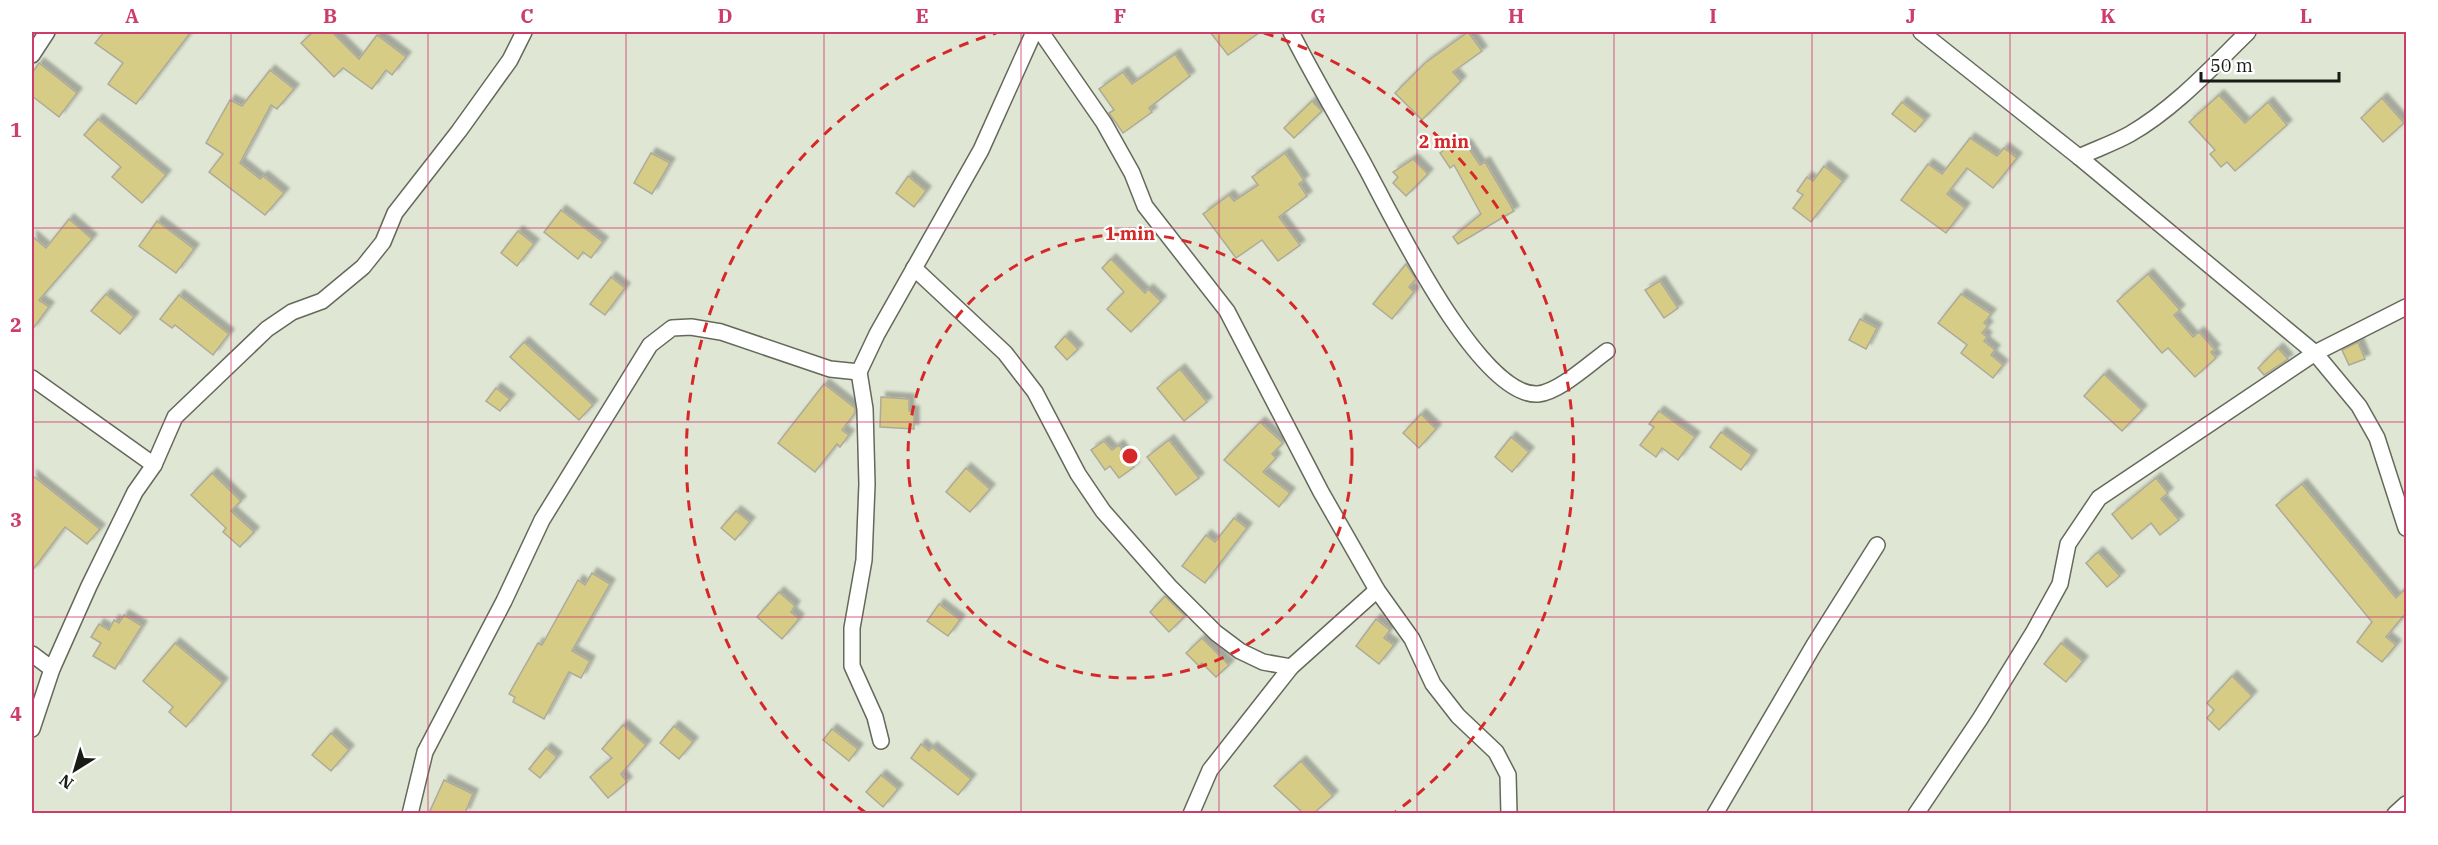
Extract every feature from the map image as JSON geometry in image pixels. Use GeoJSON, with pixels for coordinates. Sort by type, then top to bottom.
{"type":"FeatureCollection","features":[{"type":"Feature","properties":{"kind":"street"},"geometry":{"type":"LineString","coordinates":[[32,55],[47,32]]}},
{"type":"Feature","properties":{"kind":"street"},"geometry":{"type":"LineString","coordinates":[[32,729],[52,669],[135,492],[154,465],[175,417],[267,328],[292,312],[322,301],[363,267],[383,242],[395,213],[459,131],[510,60],[524,32]]}},
{"type":"Feature","properties":{"kind":"street"},"geometry":{"type":"LineString","coordinates":[[881,741],[875,717],[852,666],[852,628],[864,560],[867,484],[865,409],[859,372],[914,268],[981,150],[1034,32]]}},
{"type":"Feature","properties":{"kind":"street"},"geometry":{"type":"LineString","coordinates":[[1041,32],[1104,123],[1132,173],[1145,206],[1227,311],[1321,492],[1377,590],[1412,639],[1441,696],[1496,752],[1508,775],[1509,813]]}},
{"type":"Feature","properties":{"kind":"street"},"geometry":{"type":"LineString","coordinates":[[1291,32],[1440,303],[1482,359],[1501,378],[1514,386],[1536,394],[1555,388],[1607,351]]}},
{"type":"Feature","properties":{"kind":"street"},"geometry":{"type":"LineString","coordinates":[[1921,32],[2079,157],[2314,353],[2359,406],[2377,438],[2406,528]]}},
{"type":"Feature","properties":{"kind":"street"},"geometry":{"type":"LineString","coordinates":[[2079,157],[2129,135],[2154,117],[2185,93],[2248,32]]}},
{"type":"Feature","properties":{"kind":"street"},"geometry":{"type":"LineString","coordinates":[[914,268],[1011,361],[1035,392],[1078,474],[1103,511],[1169,586],[1216,633],[1240,651],[1263,662],[1291,667]]}},
{"type":"Feature","properties":{"kind":"street"},"geometry":{"type":"LineString","coordinates":[[1917,813],[2033,633],[2060,584],[2068,544],[2099,498],[2314,353],[2406,307]]}},
{"type":"Feature","properties":{"kind":"street"},"geometry":{"type":"LineString","coordinates":[[410,813],[425,752],[504,601],[542,520],[650,345],[672,328],[691,327],[741,338],[830,369],[859,372]]}},
{"type":"Feature","properties":{"kind":"street"},"geometry":{"type":"LineString","coordinates":[[32,378],[154,465]]}},
{"type":"Feature","properties":{"kind":"street"},"geometry":{"type":"LineString","coordinates":[[1715,813],[1814,645],[1878,545]]}},
{"type":"Feature","properties":{"kind":"street"},"geometry":{"type":"LineString","coordinates":[[1191,813],[1215,762],[1291,667],[1377,590]]}},
{"type":"Feature","properties":{"kind":"street"},"geometry":{"type":"LineString","coordinates":[[32,654],[52,669]]}},
{"type":"Feature","properties":{"kind":"street"},"geometry":{"type":"LineString","coordinates":[[2395,813],[2406,804]]}},
{"type":"Feature","properties":{"kind":"building"},"geometry":{"type":"Polygon","coordinates":[[[104,32],[191,32],[136,104],[108,84],[123,63],[95,43],[104,32]]]}},
{"type":"Feature","properties":{"kind":"building"},"geometry":{"type":"Polygon","coordinates":[[[313,32],[332,32],[359,59],[377,35],[406,57],[392,75],[386,70],[372,89],[343,68],[334,77],[301,43],[313,32]]]}},
{"type":"Feature","properties":{"kind":"building"},"geometry":{"type":"Polygon","coordinates":[[[1210,32],[1260,32],[1228,55],[1210,32]]]}},
{"type":"Feature","properties":{"kind":"building"},"geometry":{"type":"Polygon","coordinates":[[[1468,32],[1482,51],[1453,72],[1461,81],[1422,120],[1395,93],[1425,63],[1468,32]]]}},
{"type":"Feature","properties":{"kind":"building"},"geometry":{"type":"Polygon","coordinates":[[[1175,54],[1190,76],[1149,108],[1152,112],[1123,133],[1109,113],[1114,110],[1099,89],[1123,72],[1132,84],[1175,54]]]}},
{"type":"Feature","properties":{"kind":"building"},"geometry":{"type":"Polygon","coordinates":[[[39,63],[77,93],[59,117],[32,96],[32,73],[39,63]]]}},
{"type":"Feature","properties":{"kind":"building"},"geometry":{"type":"Polygon","coordinates":[[[270,70],[294,89],[277,109],[271,105],[240,163],[260,179],[263,176],[284,193],[265,215],[209,172],[223,154],[206,143],[230,100],[242,106],[270,70]]]}},
{"type":"Feature","properties":{"kind":"building"},"geometry":{"type":"Polygon","coordinates":[[[2219,95],[2245,123],[2268,102],[2287,125],[2235,171],[2227,162],[2221,167],[2210,154],[2215,150],[2189,122],[2219,95]]]}},
{"type":"Feature","properties":{"kind":"building"},"geometry":{"type":"Polygon","coordinates":[[[2382,98],[2404,123],[2383,142],[2361,118],[2382,98]]]}},
{"type":"Feature","properties":{"kind":"building"},"geometry":{"type":"Polygon","coordinates":[[[1312,101],[1322,111],[1294,138],[1284,128],[1312,101]]]}},
{"type":"Feature","properties":{"kind":"building"},"geometry":{"type":"Polygon","coordinates":[[[1902,102],[1925,120],[1915,132],[1892,114],[1902,102]]]}},
{"type":"Feature","properties":{"kind":"building"},"geometry":{"type":"Polygon","coordinates":[[[98,119],[166,175],[142,203],[112,177],[121,167],[84,135],[98,119]]]}},
{"type":"Feature","properties":{"kind":"building"},"geometry":{"type":"Polygon","coordinates":[[[1970,138],[1997,156],[2004,148],[2017,158],[1993,188],[1967,168],[1947,194],[1965,208],[1946,233],[1901,200],[1928,164],[1942,174],[1970,138]]]}},
{"type":"Feature","properties":{"kind":"building"},"geometry":{"type":"Polygon","coordinates":[[[1455,142],[1459,148],[1466,144],[1480,165],[1485,162],[1514,211],[1458,244],[1453,237],[1481,214],[1454,165],[1450,168],[1440,153],[1455,142]]]}},
{"type":"Feature","properties":{"kind":"building"},"geometry":{"type":"Polygon","coordinates":[[[651,153],[670,163],[652,194],[634,183],[651,153]]]}},
{"type":"Feature","properties":{"kind":"building"},"geometry":{"type":"Polygon","coordinates":[[[1285,153],[1304,180],[1299,184],[1307,196],[1279,217],[1300,245],[1278,261],[1262,240],[1236,258],[1203,214],[1229,195],[1234,201],[1258,185],[1252,177],[1285,153]]]}},
{"type":"Feature","properties":{"kind":"building"},"geometry":{"type":"Polygon","coordinates":[[[1413,159],[1428,174],[1406,196],[1393,183],[1398,177],[1393,172],[1413,159]]]}},
{"type":"Feature","properties":{"kind":"building"},"geometry":{"type":"Polygon","coordinates":[[[1824,166],[1843,181],[1811,222],[1793,208],[1803,195],[1797,191],[1807,177],[1813,181],[1824,166]]]}},
{"type":"Feature","properties":{"kind":"building"},"geometry":{"type":"Polygon","coordinates":[[[908,176],[926,191],[914,207],[896,193],[908,176]]]}},
{"type":"Feature","properties":{"kind":"building"},"geometry":{"type":"Polygon","coordinates":[[[561,210],[603,242],[591,258],[583,252],[578,259],[544,232],[561,210]]]}},
{"type":"Feature","properties":{"kind":"building"},"geometry":{"type":"Polygon","coordinates":[[[69,219],[92,239],[39,300],[49,307],[32,330],[32,236],[46,248],[69,219]]]}},
{"type":"Feature","properties":{"kind":"building"},"geometry":{"type":"Polygon","coordinates":[[[157,221],[194,249],[176,273],[139,246],[157,221]]]}},
{"type":"Feature","properties":{"kind":"building"},"geometry":{"type":"Polygon","coordinates":[[[518,231],[534,244],[517,266],[501,253],[518,231]]]}},
{"type":"Feature","properties":{"kind":"building"},"geometry":{"type":"Polygon","coordinates":[[[1111,259],[1145,293],[1148,289],[1161,301],[1131,332],[1107,309],[1124,292],[1102,268],[1111,259]]]}},
{"type":"Feature","properties":{"kind":"building"},"geometry":{"type":"Polygon","coordinates":[[[1406,264],[1416,279],[1409,287],[1414,292],[1392,319],[1373,304],[1406,264]]]}},
{"type":"Feature","properties":{"kind":"building"},"geometry":{"type":"Polygon","coordinates":[[[2148,274],[2180,310],[2174,315],[2193,337],[2199,332],[2215,350],[2211,352],[2216,358],[2195,377],[2168,348],[2162,353],[2117,301],[2148,274]]]}},
{"type":"Feature","properties":{"kind":"building"},"geometry":{"type":"Polygon","coordinates":[[[611,277],[625,288],[605,315],[590,304],[611,277]]]}},
{"type":"Feature","properties":{"kind":"building"},"geometry":{"type":"Polygon","coordinates":[[[1660,281],[1678,308],[1664,318],[1645,290],[1660,281]]]}},
{"type":"Feature","properties":{"kind":"building"},"geometry":{"type":"Polygon","coordinates":[[[106,294],[134,317],[120,334],[91,311],[106,294]]]}},
{"type":"Feature","properties":{"kind":"building"},"geometry":{"type":"Polygon","coordinates":[[[1961,294],[1991,314],[1984,323],[1988,326],[1982,333],[1987,337],[1984,341],[1995,350],[1991,355],[2003,365],[1993,378],[1961,353],[1967,345],[1938,323],[1961,294]]]}},
{"type":"Feature","properties":{"kind":"building"},"geometry":{"type":"Polygon","coordinates":[[[179,295],[229,334],[213,355],[175,325],[172,328],[160,319],[179,295]]]}},
{"type":"Feature","properties":{"kind":"building"},"geometry":{"type":"Polygon","coordinates":[[[1860,319],[1877,328],[1866,349],[1849,340],[1860,319]]]}},
{"type":"Feature","properties":{"kind":"building"},"geometry":{"type":"Polygon","coordinates":[[[1065,336],[1078,349],[1067,360],[1055,347],[1065,336]]]}},
{"type":"Feature","properties":{"kind":"building"},"geometry":{"type":"Polygon","coordinates":[[[524,342],[593,405],[579,420],[510,357],[524,342]]]}},
{"type":"Feature","properties":{"kind":"building"},"geometry":{"type":"Polygon","coordinates":[[[2358,342],[2365,359],[2349,365],[2342,350],[2358,342]]]}},
{"type":"Feature","properties":{"kind":"building"},"geometry":{"type":"Polygon","coordinates":[[[2278,348],[2288,359],[2264,375],[2258,368],[2278,348]]]}},
{"type":"Feature","properties":{"kind":"building"},"geometry":{"type":"Polygon","coordinates":[[[1180,369],[1207,402],[1184,421],[1157,388],[1180,369]]]}},
{"type":"Feature","properties":{"kind":"building"},"geometry":{"type":"Polygon","coordinates":[[[2104,374],[2142,410],[2122,431],[2084,396],[2104,374]]]}},
{"type":"Feature","properties":{"kind":"building"},"geometry":{"type":"Polygon","coordinates":[[[824,384],[855,408],[855,413],[842,430],[849,435],[840,447],[837,444],[815,472],[778,443],[824,384]]]}},
{"type":"Feature","properties":{"kind":"building"},"geometry":{"type":"Polygon","coordinates":[[[496,388],[510,399],[500,411],[486,401],[496,388]]]}},
{"type":"Feature","properties":{"kind":"building"},"geometry":{"type":"Polygon","coordinates":[[[881,397],[909,399],[909,411],[914,411],[914,429],[880,427],[881,397]]]}},
{"type":"Feature","properties":{"kind":"building"},"geometry":{"type":"Polygon","coordinates":[[[1659,411],[1695,437],[1678,460],[1662,448],[1656,457],[1640,445],[1654,427],[1649,424],[1659,411]]]}},
{"type":"Feature","properties":{"kind":"building"},"geometry":{"type":"Polygon","coordinates":[[[1421,414],[1436,429],[1419,448],[1403,433],[1421,414]]]}},
{"type":"Feature","properties":{"kind":"building"},"geometry":{"type":"Polygon","coordinates":[[[1260,422],[1283,443],[1272,454],[1276,458],[1263,472],[1290,493],[1279,507],[1224,460],[1260,422]]]}},
{"type":"Feature","properties":{"kind":"building"},"geometry":{"type":"Polygon","coordinates":[[[1721,432],[1752,455],[1741,470],[1710,447],[1721,432]]]}},
{"type":"Feature","properties":{"kind":"building"},"geometry":{"type":"Polygon","coordinates":[[[1511,437],[1529,452],[1512,472],[1495,457],[1511,437]]]}},
{"type":"Feature","properties":{"kind":"building"},"geometry":{"type":"Polygon","coordinates":[[[1169,440],[1199,478],[1176,495],[1147,457],[1169,440]]]}},
{"type":"Feature","properties":{"kind":"building"},"geometry":{"type":"Polygon","coordinates":[[[1104,441],[1112,450],[1119,445],[1134,467],[1119,478],[1110,466],[1105,470],[1091,450],[1104,441]]]}},
{"type":"Feature","properties":{"kind":"building"},"geometry":{"type":"Polygon","coordinates":[[[966,468],[990,489],[970,512],[946,492],[966,468]]]}},
{"type":"Feature","properties":{"kind":"building"},"geometry":{"type":"Polygon","coordinates":[[[212,473],[241,501],[231,511],[254,532],[240,547],[223,532],[226,528],[191,495],[212,473]]]}},
{"type":"Feature","properties":{"kind":"building"},"geometry":{"type":"Polygon","coordinates":[[[32,475],[100,529],[87,544],[65,527],[32,571],[32,475]]]}},
{"type":"Feature","properties":{"kind":"building"},"geometry":{"type":"Polygon","coordinates":[[[2156,478],[2168,493],[2161,499],[2179,520],[2160,535],[2151,523],[2132,539],[2112,514],[2156,478]]]}},
{"type":"Feature","properties":{"kind":"building"},"geometry":{"type":"Polygon","coordinates":[[[2302,484],[2396,598],[2406,588],[2406,613],[2386,637],[2396,645],[2382,662],[2357,642],[2372,622],[2276,505],[2302,484]]]}},
{"type":"Feature","properties":{"kind":"building"},"geometry":{"type":"Polygon","coordinates":[[[736,511],[750,522],[735,540],[721,528],[736,511]]]}},
{"type":"Feature","properties":{"kind":"building"},"geometry":{"type":"Polygon","coordinates":[[[1234,518],[1247,528],[1205,583],[1182,566],[1206,535],[1215,542],[1234,518]]]}},
{"type":"Feature","properties":{"kind":"building"},"geometry":{"type":"Polygon","coordinates":[[[2098,552],[2120,576],[2107,587],[2086,563],[2098,552]]]}},
{"type":"Feature","properties":{"kind":"building"},"geometry":{"type":"Polygon","coordinates":[[[592,573],[610,584],[572,651],[590,661],[581,678],[569,672],[544,719],[513,702],[515,697],[509,694],[538,643],[542,645],[578,580],[585,585],[592,573]]]}},
{"type":"Feature","properties":{"kind":"building"},"geometry":{"type":"Polygon","coordinates":[[[779,592],[795,606],[791,612],[799,619],[782,639],[757,617],[779,592]]]}},
{"type":"Feature","properties":{"kind":"building"},"geometry":{"type":"Polygon","coordinates":[[[1165,596],[1185,616],[1169,632],[1150,612],[1165,596]]]}},
{"type":"Feature","properties":{"kind":"building"},"geometry":{"type":"Polygon","coordinates":[[[939,604],[960,620],[948,636],[927,621],[939,604]]]}},
{"type":"Feature","properties":{"kind":"building"},"geometry":{"type":"Polygon","coordinates":[[[124,615],[142,626],[115,669],[93,656],[101,643],[91,637],[99,624],[109,630],[114,620],[119,623],[124,615]]]}},
{"type":"Feature","properties":{"kind":"building"},"geometry":{"type":"Polygon","coordinates":[[[1376,619],[1390,630],[1384,638],[1394,645],[1379,664],[1356,646],[1376,619]]]}},
{"type":"Feature","properties":{"kind":"building"},"geometry":{"type":"Polygon","coordinates":[[[1202,638],[1229,665],[1216,677],[1202,663],[1199,666],[1186,653],[1202,638]]]}},
{"type":"Feature","properties":{"kind":"building"},"geometry":{"type":"Polygon","coordinates":[[[175,643],[223,683],[186,727],[169,712],[173,707],[143,681],[175,643]]]}},
{"type":"Feature","properties":{"kind":"building"},"geometry":{"type":"Polygon","coordinates":[[[2061,643],[2083,661],[2066,682],[2044,664],[2061,643]]]}},
{"type":"Feature","properties":{"kind":"building"},"geometry":{"type":"Polygon","coordinates":[[[2232,676],[2252,696],[2219,730],[2207,718],[2214,710],[2207,703],[2232,676]]]}},
{"type":"Feature","properties":{"kind":"building"},"geometry":{"type":"Polygon","coordinates":[[[623,725],[646,745],[621,774],[627,782],[608,798],[590,777],[612,758],[602,749],[623,725]]]}},
{"type":"Feature","properties":{"kind":"building"},"geometry":{"type":"Polygon","coordinates":[[[674,726],[693,742],[679,759],[660,743],[674,726]]]}},
{"type":"Feature","properties":{"kind":"building"},"geometry":{"type":"Polygon","coordinates":[[[832,729],[858,749],[849,761],[823,740],[832,729]]]}},
{"type":"Feature","properties":{"kind":"building"},"geometry":{"type":"Polygon","coordinates":[[[331,733],[349,750],[331,771],[312,755],[331,733]]]}},
{"type":"Feature","properties":{"kind":"building"},"geometry":{"type":"Polygon","coordinates":[[[921,744],[929,751],[932,747],[971,779],[958,795],[911,758],[921,744]]]}},
{"type":"Feature","properties":{"kind":"building"},"geometry":{"type":"Polygon","coordinates":[[[546,748],[557,757],[540,778],[529,769],[546,748]]]}},
{"type":"Feature","properties":{"kind":"building"},"geometry":{"type":"Polygon","coordinates":[[[1301,761],[1333,796],[1314,813],[1303,813],[1274,786],[1301,761]]]}},
{"type":"Feature","properties":{"kind":"building"},"geometry":{"type":"Polygon","coordinates":[[[881,775],[898,789],[883,807],[866,792],[881,775]]]}},
{"type":"Feature","properties":{"kind":"building"},"geometry":{"type":"Polygon","coordinates":[[[444,780],[473,794],[465,813],[429,813],[444,780]]]}}]}
